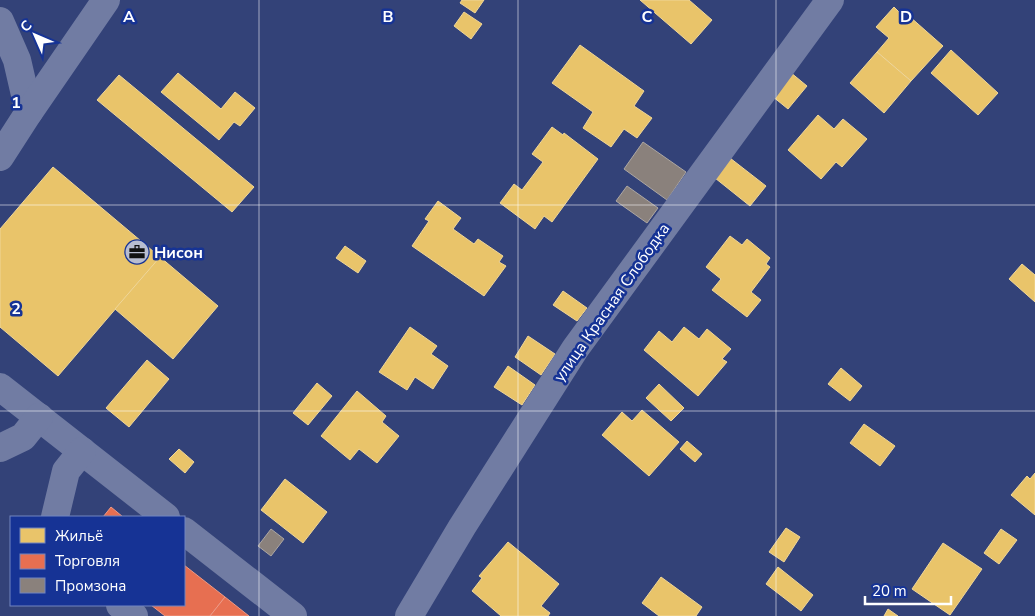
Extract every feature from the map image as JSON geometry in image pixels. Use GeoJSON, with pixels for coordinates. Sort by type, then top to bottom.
{"type":"FeatureCollection","features":[{"type":"Feature","properties":{"kind":"street"},"geometry":{"type":"LineString","coordinates":[[0,157],[106,0]]}},
{"type":"Feature","properties":{"kind":"street","name":"улица Красная Слободка"},"geometry":{"type":"LineString","coordinates":[[409,616],[462,527],[575,349],[830,0]]}},
{"type":"Feature","properties":{"kind":"street"},"geometry":{"type":"LineString","coordinates":[[0,21],[17,60],[29,112]]}},
{"type":"Feature","properties":{"kind":"street"},"geometry":{"type":"LineString","coordinates":[[0,387],[165,516]]}},
{"type":"Feature","properties":{"kind":"street"},"geometry":{"type":"LineString","coordinates":[[0,448],[23,437],[39,417]]}},
{"type":"Feature","properties":{"kind":"street"},"geometry":{"type":"LineString","coordinates":[[55,516],[66,471],[82,451]]}},
{"type":"Feature","properties":{"kind":"street"},"geometry":{"type":"LineString","coordinates":[[185,532],[293,616]]}},
{"type":"Feature","properties":{"kind":"street"},"geometry":{"type":"LineString","coordinates":[[121,606],[134,616]]}},
{"type":"Feature","properties":{"kind":"building: Жильё"},"geometry":{"type":"Polygon","coordinates":[[[462,0],[484,0],[475,13],[460,3],[462,0]]]}},
{"type":"Feature","properties":{"kind":"building: Жильё"},"geometry":{"type":"Polygon","coordinates":[[[640,0],[689,0],[712,20],[691,44],[640,0]]]}},
{"type":"Feature","properties":{"kind":"building: Жильё"},"geometry":{"type":"Polygon","coordinates":[[[894,7],[906,19],[909,16],[943,46],[911,81],[877,52],[889,38],[876,27],[894,7]]]}},
{"type":"Feature","properties":{"kind":"building: Жильё"},"geometry":{"type":"Polygon","coordinates":[[[464,12],[482,24],[471,39],[454,26],[464,12]]]}},
{"type":"Feature","properties":{"kind":"building: Жильё"},"geometry":{"type":"Polygon","coordinates":[[[580,45],[644,91],[634,106],[652,118],[637,138],[624,129],[611,147],[583,128],[593,112],[552,83],[580,45]]]}},
{"type":"Feature","properties":{"kind":"building: Жильё"},"geometry":{"type":"Polygon","coordinates":[[[951,50],[998,93],[978,115],[931,73],[951,50]]]}},
{"type":"Feature","properties":{"kind":"building: Жильё"},"geometry":{"type":"Polygon","coordinates":[[[877,52],[911,81],[884,113],[850,83],[877,52]]]}},
{"type":"Feature","properties":{"kind":"building: Жильё"},"geometry":{"type":"Polygon","coordinates":[[[790,72],[807,86],[788,109],[772,96],[790,72]]]}},
{"type":"Feature","properties":{"kind":"building: Жильё"},"geometry":{"type":"Polygon","coordinates":[[[178,73],[221,109],[235,92],[255,108],[240,126],[234,122],[219,140],[161,92],[178,73]]]}},
{"type":"Feature","properties":{"kind":"building: Жильё"},"geometry":{"type":"Polygon","coordinates":[[[119,75],[254,187],[232,212],[97,100],[119,75]]]}},
{"type":"Feature","properties":{"kind":"building: Жильё"},"geometry":{"type":"Polygon","coordinates":[[[818,115],[834,129],[843,119],[867,139],[842,167],[836,162],[821,179],[788,150],[818,115]]]}},
{"type":"Feature","properties":{"kind":"building: Жильё"},"geometry":{"type":"Polygon","coordinates":[[[552,127],[563,135],[564,133],[598,159],[552,222],[544,216],[535,229],[500,203],[514,184],[522,190],[543,162],[532,154],[552,127]]]}},
{"type":"Feature","properties":{"kind":"building: Жильё"},"geometry":{"type":"Polygon","coordinates":[[[730,158],[766,186],[750,206],[715,178],[730,158]]]}},
{"type":"Feature","properties":{"kind":"building: Жильё"},"geometry":{"type":"Polygon","coordinates":[[[53,167],[160,257],[58,376],[0,327],[0,229],[53,167]]]}},
{"type":"Feature","properties":{"kind":"building: Жильё"},"geometry":{"type":"Polygon","coordinates":[[[438,201],[461,218],[453,229],[474,244],[478,239],[503,256],[499,262],[506,266],[484,296],[412,246],[429,221],[425,219],[438,201]]]}},
{"type":"Feature","properties":{"kind":"building: Жильё"},"geometry":{"type":"Polygon","coordinates":[[[730,236],[742,245],[747,239],[770,258],[766,264],[770,267],[751,292],[761,300],[747,317],[712,290],[721,279],[706,267],[730,236]]]}},
{"type":"Feature","properties":{"kind":"building: Жильё"},"geometry":{"type":"Polygon","coordinates":[[[345,246],[366,261],[358,273],[336,258],[345,246]]]}},
{"type":"Feature","properties":{"kind":"building: Жильё"},"geometry":{"type":"Polygon","coordinates":[[[160,257],[218,306],[173,359],[115,309],[160,257]]]}},
{"type":"Feature","properties":{"kind":"building: Жильё"},"geometry":{"type":"Polygon","coordinates":[[[1022,264],[1035,275],[1035,302],[1009,279],[1022,264]]]}},
{"type":"Feature","properties":{"kind":"building: Жильё"},"geometry":{"type":"Polygon","coordinates":[[[563,291],[587,308],[577,321],[553,305],[563,291]]]}},
{"type":"Feature","properties":{"kind":"building: Жильё"},"geometry":{"type":"Polygon","coordinates":[[[410,327],[437,346],[431,354],[448,366],[433,389],[415,377],[407,390],[379,372],[410,327]]]}},
{"type":"Feature","properties":{"kind":"building: Жильё"},"geometry":{"type":"Polygon","coordinates":[[[684,327],[699,339],[707,329],[731,349],[722,359],[727,362],[698,396],[644,350],[659,331],[672,342],[684,327]]]}},
{"type":"Feature","properties":{"kind":"building: Жильё"},"geometry":{"type":"Polygon","coordinates":[[[528,336],[555,354],[541,375],[515,357],[528,336]]]}},
{"type":"Feature","properties":{"kind":"building: Жильё"},"geometry":{"type":"Polygon","coordinates":[[[147,360],[169,379],[129,427],[106,408],[147,360]]]}},
{"type":"Feature","properties":{"kind":"building: Жильё"},"geometry":{"type":"Polygon","coordinates":[[[508,366],[535,385],[522,405],[494,387],[508,366]]]}},
{"type":"Feature","properties":{"kind":"building: Жильё"},"geometry":{"type":"Polygon","coordinates":[[[841,368],[862,386],[850,401],[828,384],[841,368]]]}},
{"type":"Feature","properties":{"kind":"building: Жильё"},"geometry":{"type":"Polygon","coordinates":[[[317,383],[332,396],[308,425],[293,413],[317,383]]]}},
{"type":"Feature","properties":{"kind":"building: Жильё"},"geometry":{"type":"Polygon","coordinates":[[[659,384],[684,408],[671,421],[646,398],[659,384]]]}},
{"type":"Feature","properties":{"kind":"building: Жильё"},"geometry":{"type":"Polygon","coordinates":[[[357,391],[386,416],[382,422],[399,436],[377,463],[359,449],[350,460],[321,436],[357,391]]]}},
{"type":"Feature","properties":{"kind":"building: Жильё"},"geometry":{"type":"Polygon","coordinates":[[[642,410],[679,442],[649,476],[602,435],[622,412],[632,421],[642,410]]]}},
{"type":"Feature","properties":{"kind":"building: Жильё"},"geometry":{"type":"Polygon","coordinates":[[[864,424],[895,446],[880,466],[850,443],[864,424]]]}},
{"type":"Feature","properties":{"kind":"building: Жильё"},"geometry":{"type":"Polygon","coordinates":[[[687,441],[702,454],[695,462],[680,449],[687,441]]]}},
{"type":"Feature","properties":{"kind":"building: Жильё"},"geometry":{"type":"Polygon","coordinates":[[[179,449],[194,462],[185,473],[169,459],[179,449]]]}},
{"type":"Feature","properties":{"kind":"building: Жильё"},"geometry":{"type":"Polygon","coordinates":[[[1035,473],[1035,515],[1011,495],[1027,476],[1030,479],[1035,473]]]}},
{"type":"Feature","properties":{"kind":"building: Жильё"},"geometry":{"type":"Polygon","coordinates":[[[285,479],[327,512],[303,543],[261,510],[285,479]]]}},
{"type":"Feature","properties":{"kind":"building: Жильё"},"geometry":{"type":"Polygon","coordinates":[[[786,528],[800,537],[784,562],[769,552],[786,528]]]}},
{"type":"Feature","properties":{"kind":"building: Жильё"},"geometry":{"type":"Polygon","coordinates":[[[1001,529],[1017,540],[999,564],[984,553],[1001,529]]]}},
{"type":"Feature","properties":{"kind":"building: Жильё"},"geometry":{"type":"Polygon","coordinates":[[[508,542],[559,584],[541,606],[550,613],[548,616],[501,616],[472,591],[482,578],[479,576],[508,542]]]}},
{"type":"Feature","properties":{"kind":"building: Жильё"},"geometry":{"type":"Polygon","coordinates":[[[943,543],[982,569],[950,615],[912,589],[943,543]]]}},
{"type":"Feature","properties":{"kind":"building: Жильё"},"geometry":{"type":"Polygon","coordinates":[[[778,567],[813,595],[801,611],[766,584],[778,567]]]}},
{"type":"Feature","properties":{"kind":"building: Жильё"},"geometry":{"type":"Polygon","coordinates":[[[661,577],[702,607],[696,616],[659,616],[642,603],[661,577]]]}},
{"type":"Feature","properties":{"kind":"building: Жильё"},"geometry":{"type":"Polygon","coordinates":[[[888,609],[898,616],[884,616],[888,609]]]}},
{"type":"Feature","properties":{"kind":"building: Торговля"},"geometry":{"type":"Polygon","coordinates":[[[111,507],[122,516],[104,516],[111,507]]]}},
{"type":"Feature","properties":{"kind":"building: Торговля"},"geometry":{"type":"Polygon","coordinates":[[[185,566],[225,597],[210,616],[165,616],[152,606],[185,606],[185,566]]]}},
{"type":"Feature","properties":{"kind":"building: Торговля"},"geometry":{"type":"Polygon","coordinates":[[[225,597],[249,616],[210,616],[225,597]]]}},
{"type":"Feature","properties":{"kind":"building: Промзона"},"geometry":{"type":"Polygon","coordinates":[[[643,142],[686,172],[667,200],[624,169],[643,142]]]}},
{"type":"Feature","properties":{"kind":"building: Промзона"},"geometry":{"type":"Polygon","coordinates":[[[627,186],[658,208],[647,223],[616,201],[627,186]]]}},
{"type":"Feature","properties":{"kind":"building: Промзона"},"geometry":{"type":"Polygon","coordinates":[[[271,529],[284,539],[271,556],[258,546],[271,529]]]}},
{"type":"Feature","properties":{"kind":"place","name":"Нисон"},"geometry":{"type":"Point","coordinates":[137,252]}}]}
